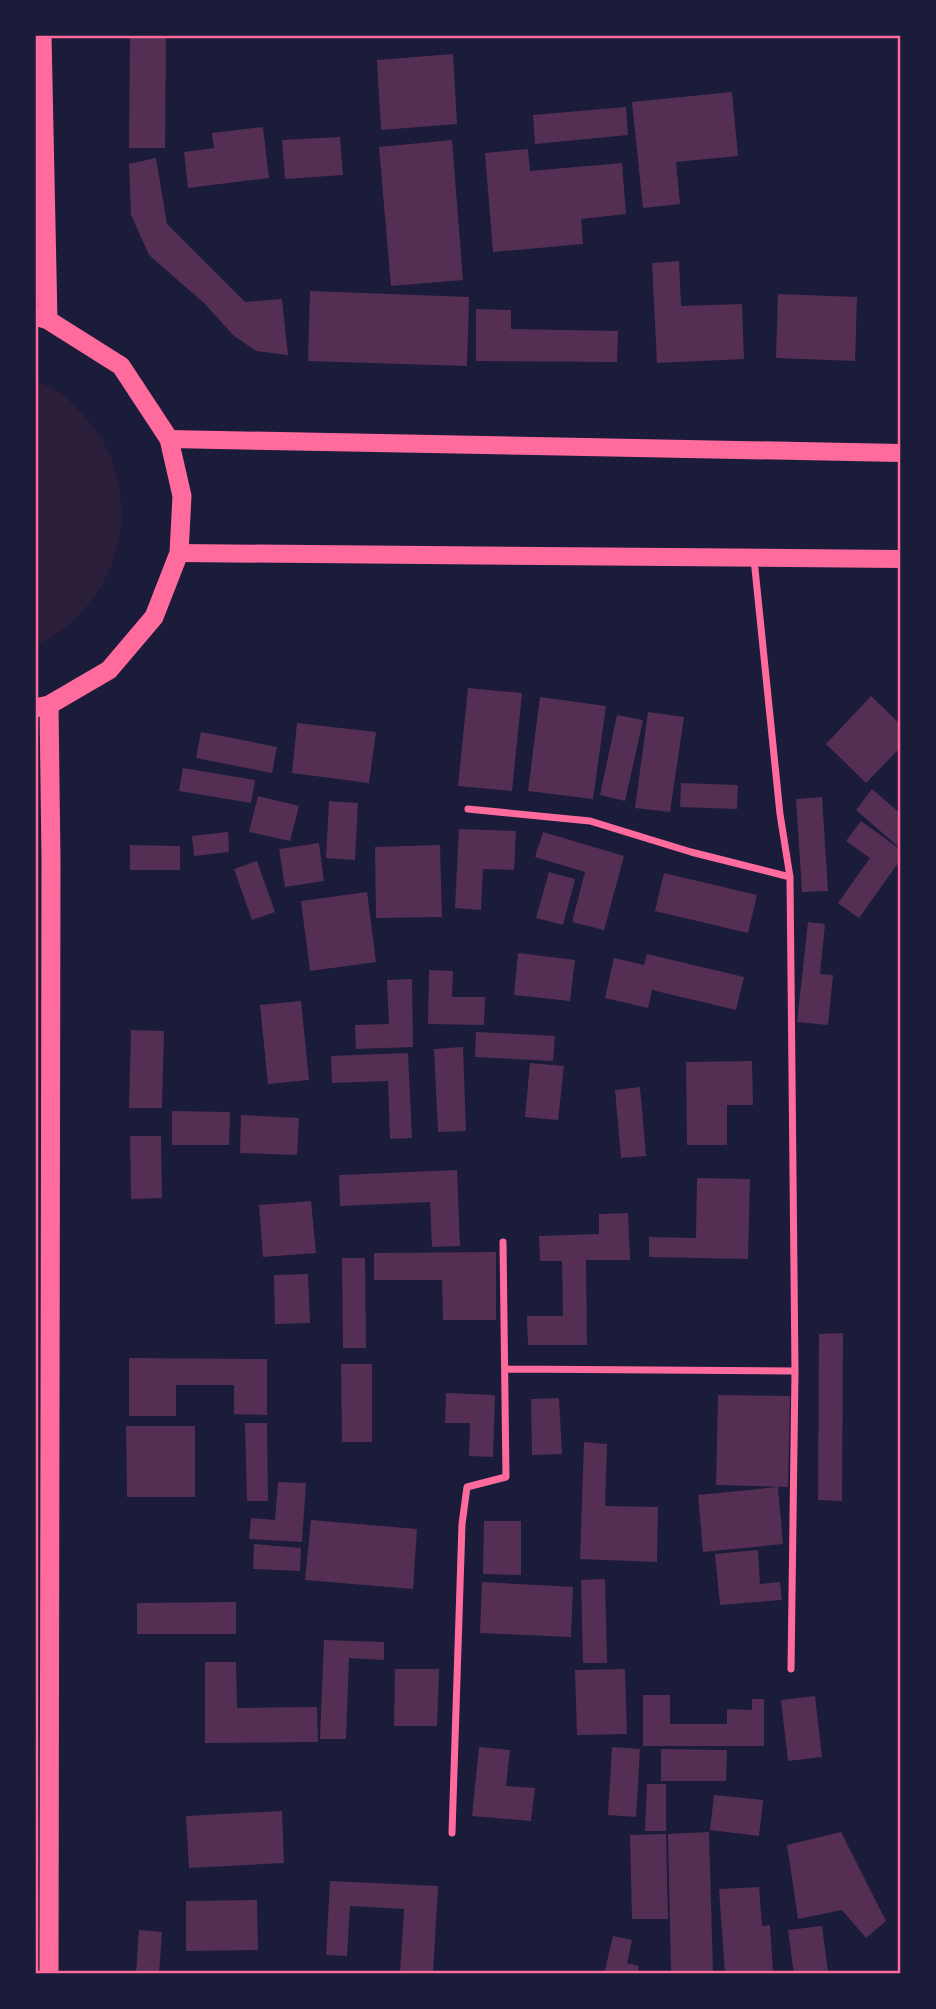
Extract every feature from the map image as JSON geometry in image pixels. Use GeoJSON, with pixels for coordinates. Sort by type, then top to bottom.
{"type":"FeatureCollection","features":[{"type":"Feature","properties":{"kind":"highway"},"geometry":{"type":"LineString","coordinates":[[42,35],[41,318],[121,366],[169,439],[182,496],[179,553],[154,617],[109,670],[42,706],[51,902],[49,1974]]}},
{"type":"Feature","properties":{"kind":"main road"},"geometry":{"type":"LineString","coordinates":[[169,439],[901,453]]}},
{"type":"Feature","properties":{"kind":"main road"},"geometry":{"type":"LineString","coordinates":[[179,553],[901,559]]}},
{"type":"Feature","properties":{"kind":"street"},"geometry":{"type":"LineString","coordinates":[[754,557],[780,814],[790,877],[795,1371],[791,1670]]}},
{"type":"Feature","properties":{"kind":"street"},"geometry":{"type":"LineString","coordinates":[[468,809],[590,821],[691,852],[790,877]]}},
{"type":"Feature","properties":{"kind":"street"},"geometry":{"type":"LineString","coordinates":[[453,1833],[467,1487],[506,1477],[503,1242]]}},
{"type":"Feature","properties":{"kind":"street"},"geometry":{"type":"LineString","coordinates":[[505,1369],[795,1371]]}},
{"type":"Feature","properties":{"kind":"shaded area"},"geometry":{"type":"Polygon","coordinates":[[[35,381],[65,396],[97,431],[118,479],[121,504],[115,556],[105,580],[90,602],[72,621],[58,633],[35,645],[35,381]]]}},
{"type":"Feature","properties":{"kind":"building"},"geometry":{"type":"Polygon","coordinates":[[[130,35],[166,35],[165,148],[129,148],[130,35]]]}},
{"type":"Feature","properties":{"kind":"building"},"geometry":{"type":"Polygon","coordinates":[[[453,54],[457,124],[381,130],[377,60],[453,54]]]}},
{"type":"Feature","properties":{"kind":"building"},"geometry":{"type":"Polygon","coordinates":[[[732,92],[738,156],[676,162],[680,204],[643,208],[632,102],[732,92]]]}},
{"type":"Feature","properties":{"kind":"building"},"geometry":{"type":"Polygon","coordinates":[[[626,107],[628,135],[535,144],[533,115],[626,107]]]}},
{"type":"Feature","properties":{"kind":"building"},"geometry":{"type":"Polygon","coordinates":[[[263,127],[269,178],[188,188],[184,152],[214,148],[212,133],[263,127]]]}},
{"type":"Feature","properties":{"kind":"building"},"geometry":{"type":"Polygon","coordinates":[[[340,137],[343,175],[285,179],[282,140],[340,137]]]}},
{"type":"Feature","properties":{"kind":"building"},"geometry":{"type":"Polygon","coordinates":[[[452,140],[463,280],[391,286],[379,147],[452,140]]]}},
{"type":"Feature","properties":{"kind":"building"},"geometry":{"type":"Polygon","coordinates":[[[528,149],[530,171],[622,163],[626,214],[581,219],[583,244],[493,252],[485,153],[528,149]]]}},
{"type":"Feature","properties":{"kind":"building"},"geometry":{"type":"Polygon","coordinates":[[[156,158],[167,224],[245,302],[282,299],[288,355],[256,351],[233,335],[204,303],[149,255],[131,215],[129,164],[156,158]]]}},
{"type":"Feature","properties":{"kind":"building"},"geometry":{"type":"Polygon","coordinates":[[[679,261],[681,306],[742,304],[744,359],[657,363],[652,263],[679,261]]]}},
{"type":"Feature","properties":{"kind":"building"},"geometry":{"type":"Polygon","coordinates":[[[310,291],[469,297],[467,366],[308,361],[310,291]]]}},
{"type":"Feature","properties":{"kind":"building"},"geometry":{"type":"Polygon","coordinates":[[[778,294],[857,297],[855,361],[776,358],[778,294]]]}},
{"type":"Feature","properties":{"kind":"building"},"geometry":{"type":"Polygon","coordinates":[[[476,309],[511,310],[511,329],[618,331],[617,362],[476,361],[476,309]]]}},
{"type":"Feature","properties":{"kind":"building"},"geometry":{"type":"Polygon","coordinates":[[[468,688],[522,693],[512,791],[458,786],[468,688]]]}},
{"type":"Feature","properties":{"kind":"building"},"geometry":{"type":"Polygon","coordinates":[[[871,696],[901,725],[901,747],[866,783],[826,744],[871,696]]]}},
{"type":"Feature","properties":{"kind":"building"},"geometry":{"type":"Polygon","coordinates":[[[540,697],[606,706],[593,799],[528,791],[540,697]]]}},
{"type":"Feature","properties":{"kind":"building"},"geometry":{"type":"Polygon","coordinates":[[[648,712],[684,717],[670,812],[635,808],[648,712]]]}},
{"type":"Feature","properties":{"kind":"building"},"geometry":{"type":"Polygon","coordinates":[[[617,715],[643,720],[625,801],[600,795],[617,715]]]}},
{"type":"Feature","properties":{"kind":"building"},"geometry":{"type":"Polygon","coordinates":[[[297,723],[376,732],[369,783],[292,773],[297,723]]]}},
{"type":"Feature","properties":{"kind":"building"},"geometry":{"type":"Polygon","coordinates":[[[201,732],[277,747],[272,773],[196,758],[201,732]]]}},
{"type":"Feature","properties":{"kind":"building"},"geometry":{"type":"Polygon","coordinates":[[[183,768],[255,780],[251,803],[179,791],[183,768]]]}},
{"type":"Feature","properties":{"kind":"building"},"geometry":{"type":"Polygon","coordinates":[[[681,783],[738,785],[737,809],[680,807],[681,783]]]}},
{"type":"Feature","properties":{"kind":"building"},"geometry":{"type":"Polygon","coordinates":[[[872,789],[901,814],[901,849],[856,810],[872,789]]]}},
{"type":"Feature","properties":{"kind":"building"},"geometry":{"type":"Polygon","coordinates":[[[258,796],[299,806],[290,841],[249,832],[258,796]]]}},
{"type":"Feature","properties":{"kind":"building"},"geometry":{"type":"Polygon","coordinates":[[[822,797],[828,891],[802,892],[796,799],[822,797]]]}},
{"type":"Feature","properties":{"kind":"building"},"geometry":{"type":"Polygon","coordinates":[[[329,801],[358,803],[355,860],[326,858],[329,801]]]}},
{"type":"Feature","properties":{"kind":"building"},"geometry":{"type":"Polygon","coordinates":[[[861,821],[901,850],[901,859],[859,918],[838,903],[870,858],[846,841],[861,821]]]}},
{"type":"Feature","properties":{"kind":"building"},"geometry":{"type":"Polygon","coordinates":[[[459,829],[516,831],[514,870],[483,869],[481,910],[455,908],[459,829]]]}},
{"type":"Feature","properties":{"kind":"building"},"geometry":{"type":"Polygon","coordinates":[[[228,832],[229,852],[194,856],[192,836],[228,832]]]}},
{"type":"Feature","properties":{"kind":"building"},"geometry":{"type":"Polygon","coordinates":[[[543,832],[624,856],[604,930],[572,922],[585,872],[535,857],[543,832]]]}},
{"type":"Feature","properties":{"kind":"building"},"geometry":{"type":"Polygon","coordinates":[[[319,843],[324,881],[285,887],[279,849],[319,843]]]}},
{"type":"Feature","properties":{"kind":"building"},"geometry":{"type":"Polygon","coordinates":[[[130,845],[180,846],[180,870],[130,870],[130,845]]]}},
{"type":"Feature","properties":{"kind":"building"},"geometry":{"type":"Polygon","coordinates":[[[440,845],[442,917],[376,918],[375,847],[440,845]]]}},
{"type":"Feature","properties":{"kind":"building"},"geometry":{"type":"Polygon","coordinates":[[[257,861],[275,912],[252,920],[234,869],[257,861]]]}},
{"type":"Feature","properties":{"kind":"building"},"geometry":{"type":"Polygon","coordinates":[[[549,872],[575,879],[563,925],[536,918],[549,872]]]}},
{"type":"Feature","properties":{"kind":"building"},"geometry":{"type":"Polygon","coordinates":[[[664,873],[757,895],[748,933],[655,911],[664,873]]]}},
{"type":"Feature","properties":{"kind":"building"},"geometry":{"type":"Polygon","coordinates":[[[367,892],[376,962],[310,971],[301,901],[367,892]]]}},
{"type":"Feature","properties":{"kind":"building"},"geometry":{"type":"Polygon","coordinates":[[[808,922],[825,924],[820,974],[833,975],[828,1025],[797,1022],[808,922]]]}},
{"type":"Feature","properties":{"kind":"building"},"geometry":{"type":"Polygon","coordinates":[[[518,953],[575,960],[570,1001],[514,995],[518,953]]]}},
{"type":"Feature","properties":{"kind":"building"},"geometry":{"type":"Polygon","coordinates":[[[647,954],[744,977],[736,1010],[652,990],[648,1008],[605,998],[614,958],[644,965],[647,954]]]}},
{"type":"Feature","properties":{"kind":"building"},"geometry":{"type":"Polygon","coordinates":[[[429,970],[453,971],[452,997],[485,997],[484,1025],[428,1024],[429,970]]]}},
{"type":"Feature","properties":{"kind":"building"},"geometry":{"type":"Polygon","coordinates":[[[412,979],[413,1047],[356,1049],[355,1025],[389,1024],[387,980],[412,979]]]}},
{"type":"Feature","properties":{"kind":"building"},"geometry":{"type":"Polygon","coordinates":[[[301,1001],[309,1080],[268,1084],[260,1005],[301,1001]]]}},
{"type":"Feature","properties":{"kind":"building"},"geometry":{"type":"Polygon","coordinates":[[[131,1030],[164,1031],[162,1108],[129,1108],[131,1030]]]}},
{"type":"Feature","properties":{"kind":"building"},"geometry":{"type":"Polygon","coordinates":[[[476,1032],[555,1036],[553,1061],[475,1057],[476,1032]]]}},
{"type":"Feature","properties":{"kind":"building"},"geometry":{"type":"Polygon","coordinates":[[[463,1047],[466,1131],[438,1132],[434,1049],[463,1047]]]}},
{"type":"Feature","properties":{"kind":"building"},"geometry":{"type":"Polygon","coordinates":[[[408,1053],[412,1138],[390,1139],[388,1081],[332,1083],[331,1056],[408,1053]]]}},
{"type":"Feature","properties":{"kind":"building"},"geometry":{"type":"Polygon","coordinates":[[[752,1061],[753,1105],[727,1105],[727,1145],[687,1145],[686,1062],[752,1061]]]}},
{"type":"Feature","properties":{"kind":"building"},"geometry":{"type":"Polygon","coordinates":[[[530,1063],[564,1066],[558,1120],[525,1117],[530,1063]]]}},
{"type":"Feature","properties":{"kind":"building"},"geometry":{"type":"Polygon","coordinates":[[[640,1087],[646,1156],[621,1158],[615,1090],[640,1087]]]}},
{"type":"Feature","properties":{"kind":"building"},"geometry":{"type":"Polygon","coordinates":[[[172,1111],[230,1112],[229,1145],[172,1145],[172,1111]]]}},
{"type":"Feature","properties":{"kind":"building"},"geometry":{"type":"Polygon","coordinates":[[[241,1115],[299,1118],[297,1155],[240,1153],[241,1115]]]}},
{"type":"Feature","properties":{"kind":"building"},"geometry":{"type":"Polygon","coordinates":[[[130,1136],[161,1136],[162,1198],[131,1199],[130,1136]]]}},
{"type":"Feature","properties":{"kind":"building"},"geometry":{"type":"Polygon","coordinates":[[[457,1170],[460,1246],[432,1247],[430,1202],[340,1206],[339,1175],[457,1170]]]}},
{"type":"Feature","properties":{"kind":"building"},"geometry":{"type":"Polygon","coordinates":[[[697,1178],[750,1179],[748,1259],[649,1257],[649,1237],[696,1238],[697,1178]]]}},
{"type":"Feature","properties":{"kind":"building"},"geometry":{"type":"Polygon","coordinates":[[[311,1201],[316,1253],[263,1257],[259,1205],[311,1201]]]}},
{"type":"Feature","properties":{"kind":"building"},"geometry":{"type":"Polygon","coordinates":[[[628,1213],[630,1260],[586,1260],[587,1345],[528,1345],[527,1316],[563,1316],[562,1261],[540,1261],[539,1236],[599,1234],[599,1214],[628,1213]]]}},
{"type":"Feature","properties":{"kind":"building"},"geometry":{"type":"Polygon","coordinates":[[[496,1252],[496,1320],[443,1320],[442,1280],[374,1280],[374,1253],[496,1252]]]}},
{"type":"Feature","properties":{"kind":"building"},"geometry":{"type":"Polygon","coordinates":[[[342,1258],[365,1258],[366,1348],[343,1348],[342,1258]]]}},
{"type":"Feature","properties":{"kind":"building"},"geometry":{"type":"Polygon","coordinates":[[[308,1274],[310,1323],[275,1324],[274,1275],[308,1274]]]}},
{"type":"Feature","properties":{"kind":"building"},"geometry":{"type":"Polygon","coordinates":[[[843,1333],[842,1501],[818,1500],[819,1334],[843,1333]]]}},
{"type":"Feature","properties":{"kind":"building"},"geometry":{"type":"Polygon","coordinates":[[[129,1358],[267,1359],[267,1415],[234,1414],[234,1385],[176,1385],[176,1416],[129,1416],[129,1358]]]}},
{"type":"Feature","properties":{"kind":"building"},"geometry":{"type":"Polygon","coordinates":[[[341,1364],[372,1364],[372,1442],[342,1442],[341,1364]]]}},
{"type":"Feature","properties":{"kind":"building"},"geometry":{"type":"Polygon","coordinates":[[[446,1393],[495,1395],[493,1457],[469,1456],[470,1423],[445,1423],[446,1393]]]}},
{"type":"Feature","properties":{"kind":"building"},"geometry":{"type":"Polygon","coordinates":[[[718,1395],[790,1396],[788,1487],[716,1485],[718,1395]]]}},
{"type":"Feature","properties":{"kind":"building"},"geometry":{"type":"Polygon","coordinates":[[[559,1398],[562,1454],[532,1455],[531,1399],[559,1398]]]}},
{"type":"Feature","properties":{"kind":"building"},"geometry":{"type":"Polygon","coordinates":[[[245,1423],[267,1423],[268,1501],[247,1501],[245,1423]]]}},
{"type":"Feature","properties":{"kind":"building"},"geometry":{"type":"Polygon","coordinates":[[[126,1426],[195,1426],[195,1497],[127,1497],[126,1426]]]}},
{"type":"Feature","properties":{"kind":"building"},"geometry":{"type":"Polygon","coordinates":[[[584,1442],[607,1444],[605,1506],[658,1507],[657,1562],[580,1559],[584,1442]]]}},
{"type":"Feature","properties":{"kind":"building"},"geometry":{"type":"Polygon","coordinates":[[[278,1482],[306,1483],[302,1542],[249,1539],[251,1518],[275,1520],[278,1482]]]}},
{"type":"Feature","properties":{"kind":"building"},"geometry":{"type":"Polygon","coordinates":[[[778,1487],[783,1544],[703,1552],[698,1495],[778,1487]]]}},
{"type":"Feature","properties":{"kind":"building"},"geometry":{"type":"Polygon","coordinates":[[[311,1520],[417,1529],[413,1589],[305,1580],[311,1520]]]}},
{"type":"Feature","properties":{"kind":"building"},"geometry":{"type":"Polygon","coordinates":[[[484,1521],[521,1521],[521,1575],[483,1574],[484,1521]]]}},
{"type":"Feature","properties":{"kind":"building"},"geometry":{"type":"Polygon","coordinates":[[[254,1544],[301,1548],[300,1571],[253,1569],[254,1544]]]}},
{"type":"Feature","properties":{"kind":"building"},"geometry":{"type":"Polygon","coordinates":[[[758,1550],[760,1584],[780,1582],[782,1600],[720,1605],[715,1554],[758,1550]]]}},
{"type":"Feature","properties":{"kind":"building"},"geometry":{"type":"Polygon","coordinates":[[[605,1579],[607,1663],[583,1663],[581,1580],[605,1579]]]}},
{"type":"Feature","properties":{"kind":"building"},"geometry":{"type":"Polygon","coordinates":[[[482,1582],[573,1587],[571,1637],[480,1633],[482,1582]]]}},
{"type":"Feature","properties":{"kind":"building"},"geometry":{"type":"Polygon","coordinates":[[[236,1602],[236,1634],[137,1634],[137,1603],[236,1602]]]}},
{"type":"Feature","properties":{"kind":"building"},"geometry":{"type":"Polygon","coordinates":[[[324,1640],[384,1642],[384,1660],[349,1658],[346,1739],[320,1739],[324,1640]]]}},
{"type":"Feature","properties":{"kind":"building"},"geometry":{"type":"Polygon","coordinates":[[[205,1662],[236,1662],[237,1708],[317,1707],[318,1742],[205,1743],[205,1662]]]}},
{"type":"Feature","properties":{"kind":"building"},"geometry":{"type":"Polygon","coordinates":[[[395,1669],[439,1669],[437,1726],[394,1726],[395,1669]]]}},
{"type":"Feature","properties":{"kind":"building"},"geometry":{"type":"Polygon","coordinates":[[[625,1669],[627,1734],[577,1735],[575,1670],[625,1669]]]}},
{"type":"Feature","properties":{"kind":"building"},"geometry":{"type":"Polygon","coordinates":[[[643,1695],[670,1695],[670,1724],[727,1724],[727,1709],[752,1710],[752,1699],[764,1699],[764,1746],[643,1746],[643,1695]]]}},
{"type":"Feature","properties":{"kind":"building"},"geometry":{"type":"Polygon","coordinates":[[[815,1696],[822,1757],[788,1761],[781,1700],[815,1696]]]}},
{"type":"Feature","properties":{"kind":"building"},"geometry":{"type":"Polygon","coordinates":[[[479,1747],[510,1750],[506,1786],[535,1788],[531,1821],[472,1816],[479,1747]]]}},
{"type":"Feature","properties":{"kind":"building"},"geometry":{"type":"Polygon","coordinates":[[[612,1747],[640,1749],[636,1817],[608,1815],[612,1747]]]}},
{"type":"Feature","properties":{"kind":"building"},"geometry":{"type":"Polygon","coordinates":[[[661,1749],[727,1750],[726,1781],[661,1781],[661,1749]]]}},
{"type":"Feature","properties":{"kind":"building"},"geometry":{"type":"Polygon","coordinates":[[[647,1784],[666,1784],[666,1831],[645,1831],[647,1784]]]}},
{"type":"Feature","properties":{"kind":"building"},"geometry":{"type":"Polygon","coordinates":[[[714,1795],[763,1800],[759,1836],[710,1830],[714,1795]]]}},
{"type":"Feature","properties":{"kind":"building"},"geometry":{"type":"Polygon","coordinates":[[[282,1811],[284,1863],[189,1868],[186,1816],[282,1811]]]}},
{"type":"Feature","properties":{"kind":"building"},"geometry":{"type":"Polygon","coordinates":[[[709,1832],[713,1974],[671,1974],[668,1834],[709,1832]]]}},
{"type":"Feature","properties":{"kind":"building"},"geometry":{"type":"Polygon","coordinates":[[[841,1832],[886,1921],[866,1938],[842,1910],[798,1919],[787,1845],[841,1832]]]}},
{"type":"Feature","properties":{"kind":"building"},"geometry":{"type":"Polygon","coordinates":[[[666,1834],[668,1919],[632,1919],[630,1835],[666,1834]]]}},
{"type":"Feature","properties":{"kind":"building"},"geometry":{"type":"Polygon","coordinates":[[[330,1881],[438,1886],[433,1974],[400,1974],[404,1909],[350,1906],[347,1956],[326,1955],[330,1881]]]}},
{"type":"Feature","properties":{"kind":"building"},"geometry":{"type":"Polygon","coordinates":[[[759,1887],[762,1926],[770,1925],[773,1973],[725,1974],[719,1889],[759,1887]]]}},
{"type":"Feature","properties":{"kind":"building"},"geometry":{"type":"Polygon","coordinates":[[[257,1900],[258,1950],[186,1951],[186,1901],[257,1900]]]}},
{"type":"Feature","properties":{"kind":"building"},"geometry":{"type":"Polygon","coordinates":[[[822,1926],[828,1972],[794,1974],[788,1930],[822,1926]]]}},
{"type":"Feature","properties":{"kind":"building"},"geometry":{"type":"Polygon","coordinates":[[[139,1930],[162,1932],[159,1974],[136,1974],[139,1930]]]}},
{"type":"Feature","properties":{"kind":"building"},"geometry":{"type":"Polygon","coordinates":[[[613,1936],[632,1940],[627,1963],[639,1966],[637,1974],[604,1974],[613,1936]]]}}]}
